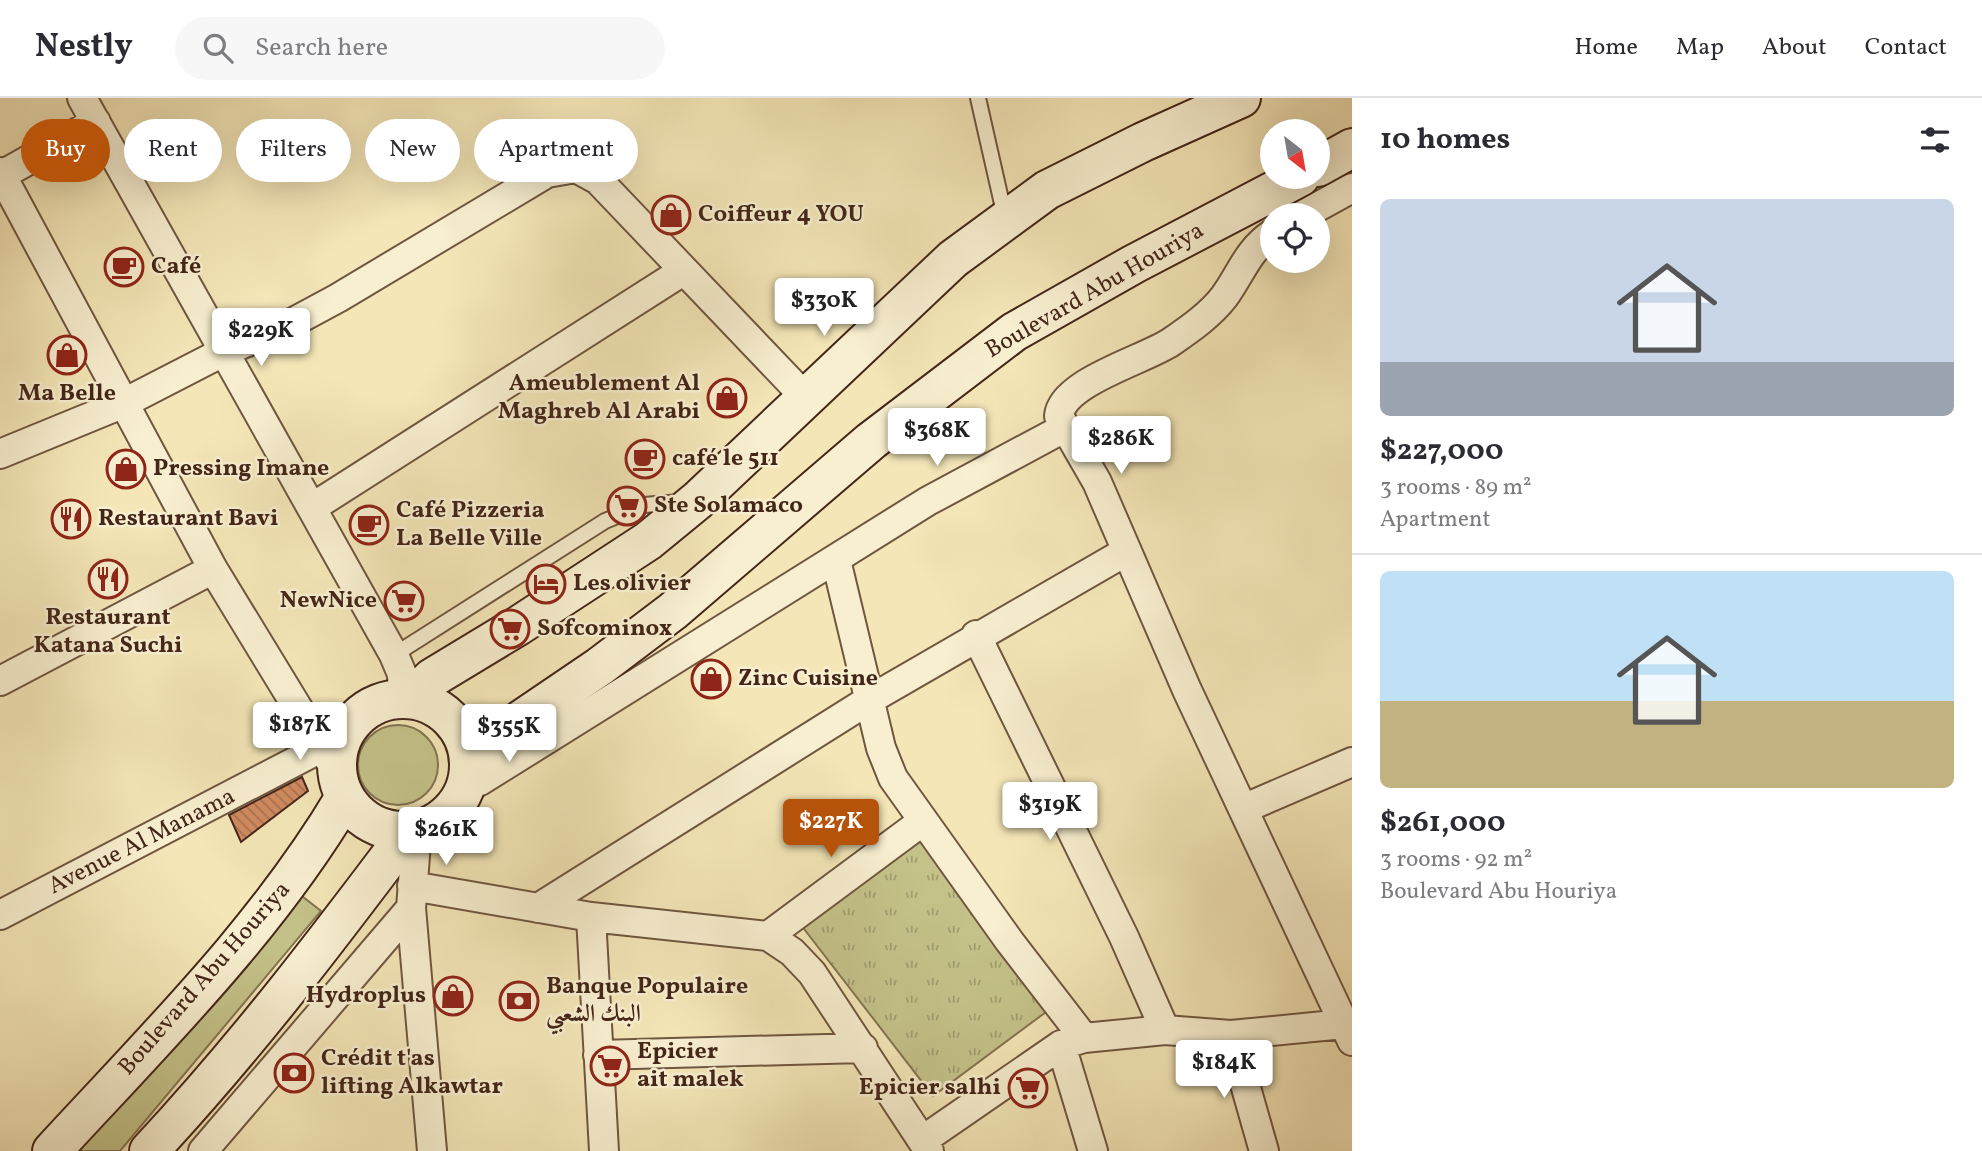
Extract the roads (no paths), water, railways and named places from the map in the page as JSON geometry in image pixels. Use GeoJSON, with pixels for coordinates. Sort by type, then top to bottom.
{"type":"FeatureCollection","features":[{"type":"Feature","properties":{"kind":"main road"},"geometry":{"type":"LineString","coordinates":[[407,699],[432,678],[598,576],[698,500],[953,259],[1047,190],[1143,142],[1194,108],[1241,98]]}},
{"type":"Feature","properties":{"kind":"main road"},"geometry":{"type":"LineString","coordinates":[[1330,160],[1352,148]]}},
{"type":"Feature","properties":{"kind":"main road","name":"Boulevard Abu Houriya"},"geometry":{"type":"LineString","coordinates":[[468,770],[673,611],[872,441],[1014,332],[1134,264],[1277,189]]}},
{"type":"Feature","properties":{"kind":"main road"},"geometry":{"type":"LineString","coordinates":[[407,699],[426,703],[446,715],[461,733],[468,770],[456,806],[444,817],[413,830],[393,831],[371,823],[359,815],[335,773],[341,743],[354,722],[372,707],[407,699]]}},
{"type":"Feature","properties":{"kind":"main road","name":"Boulevard Abu Houriya"},"geometry":{"type":"LineString","coordinates":[[52,1151],[228,957],[294,875],[335,773]]}},
{"type":"Feature","properties":{"kind":"main road"},"geometry":{"type":"LineString","coordinates":[[149,1151],[214,1082],[285,997],[413,830]]}},
{"type":"Feature","properties":{"kind":"street"},"geometry":{"type":"LineString","coordinates":[[335,773],[213,569],[122,404],[1,174],[89,110],[394,655],[402,674],[407,699]]}},
{"type":"Feature","properties":{"kind":"street"},"geometry":{"type":"LineString","coordinates":[[0,454],[122,404],[223,352],[264,337],[338,299],[547,173],[576,169],[598,180],[805,397]]}},
{"type":"Feature","properties":{"kind":"street"},"geometry":{"type":"LineString","coordinates":[[1325,203],[1352,188]]}},
{"type":"Feature","properties":{"kind":"street"},"geometry":{"type":"LineString","coordinates":[[411,897],[538,908],[591,917],[768,936],[792,952],[812,972],[926,1145],[1073,1042],[1165,1031],[1231,1035],[1348,1033],[1187,690],[1093,473],[1059,416],[1060,410],[1077,388],[1170,343],[1213,310],[1233,283],[1251,251],[1260,244]]}},
{"type":"Feature","properties":{"kind":"street"},"geometry":{"type":"LineString","coordinates":[[313,507],[682,271]]}},
{"type":"Feature","properties":{"kind":"street"},"geometry":{"type":"LineString","coordinates":[[468,770],[480,781],[928,501],[1066,428]]}},
{"type":"Feature","properties":{"kind":"street"},"geometry":{"type":"LineString","coordinates":[[538,908],[976,635],[1127,551]]}},
{"type":"Feature","properties":{"kind":"street"},"geometry":{"type":"LineString","coordinates":[[836,560],[869,700],[893,778],[1010,943],[1073,1042],[1093,1151]]}},
{"type":"Feature","properties":{"kind":"street"},"geometry":{"type":"LineString","coordinates":[[0,681],[213,569]]}},
{"type":"Feature","properties":{"kind":"street"},"geometry":{"type":"LineString","coordinates":[[976,635],[1124,937],[1165,1031]]}},
{"type":"Feature","properties":{"kind":"street"},"geometry":{"type":"LineString","coordinates":[[1243,809],[1352,762]]}},
{"type":"Feature","properties":{"kind":"street","name":"Avenue Al Manama"},"geometry":{"type":"LineString","coordinates":[[0,915],[335,773]]}},
{"type":"Feature","properties":{"kind":"street"},"geometry":{"type":"LineString","coordinates":[[768,936],[923,821]]}},
{"type":"Feature","properties":{"kind":"street"},"geometry":{"type":"LineString","coordinates":[[413,830],[411,897],[432,1151]]}},
{"type":"Feature","properties":{"kind":"street"},"geometry":{"type":"LineString","coordinates":[[204,1151],[411,897]]}},
{"type":"Feature","properties":{"kind":"street"},"geometry":{"type":"LineString","coordinates":[[591,917],[604,1151]]}},
{"type":"Feature","properties":{"kind":"street"},"geometry":{"type":"LineString","coordinates":[[1231,1035],[1264,1151]]}},
{"type":"Feature","properties":{"kind":"street"},"geometry":{"type":"LineString","coordinates":[[598,1055],[863,1048]]}},
{"type":"Feature","properties":{"kind":"lane"},"geometry":{"type":"LineString","coordinates":[[978,98],[1006,221]]}},
{"type":"Feature","properties":{"kind":"lane"},"geometry":{"type":"LineString","coordinates":[[394,655],[615,517],[645,505],[698,500]]}},
{"type":"Feature","properties":{"kind":"place","name":"Coiffeur 4 YOU"},"geometry":{"type":"Point","coordinates":[671,215]}},
{"type":"Feature","properties":{"kind":"place","name":"Café"},"geometry":{"type":"Point","coordinates":[124,267]}},
{"type":"Feature","properties":{"kind":"place","name":"Ma Belle"},"geometry":{"type":"Point","coordinates":[67,355]}},
{"type":"Feature","properties":{"kind":"place","name":"Ameublement Al Maghreb Al Arabi"},"geometry":{"type":"Point","coordinates":[727,398]}},
{"type":"Feature","properties":{"kind":"place","name":"café le 511"},"geometry":{"type":"Point","coordinates":[645,459]}},
{"type":"Feature","properties":{"kind":"place","name":"Pressing Imane"},"geometry":{"type":"Point","coordinates":[126,469]}},
{"type":"Feature","properties":{"kind":"place","name":"Ste Solamaco"},"geometry":{"type":"Point","coordinates":[627,506]}},
{"type":"Feature","properties":{"kind":"place","name":"Restaurant Bavi"},"geometry":{"type":"Point","coordinates":[71,519]}},
{"type":"Feature","properties":{"kind":"place","name":"Café Pizzeria La Belle Ville"},"geometry":{"type":"Point","coordinates":[369,525]}},
{"type":"Feature","properties":{"kind":"place","name":"Restaurant Katana Suchi"},"geometry":{"type":"Point","coordinates":[108,579]}},
{"type":"Feature","properties":{"kind":"place","name":"Les olivier"},"geometry":{"type":"Point","coordinates":[546,584]}},
{"type":"Feature","properties":{"kind":"place","name":"NewNice"},"geometry":{"type":"Point","coordinates":[404,601]}},
{"type":"Feature","properties":{"kind":"place","name":"Sofcominox"},"geometry":{"type":"Point","coordinates":[510,629]}},
{"type":"Feature","properties":{"kind":"place","name":"Zinc Cuisine"},"geometry":{"type":"Point","coordinates":[711,679]}},
{"type":"Feature","properties":{"kind":"place","name":"Hydroplus"},"geometry":{"type":"Point","coordinates":[453,996]}},
{"type":"Feature","properties":{"kind":"place","name":"Banque Populaire البنك الشعبي"},"geometry":{"type":"Point","coordinates":[519,1001]}},
{"type":"Feature","properties":{"kind":"place","name":"Epicier ait malek"},"geometry":{"type":"Point","coordinates":[610,1066]}},
{"type":"Feature","properties":{"kind":"place","name":"Crédit t'as lifting Alkawtar"},"geometry":{"type":"Point","coordinates":[294,1073]}},
{"type":"Feature","properties":{"kind":"place","name":"Epicier salhi"},"geometry":{"type":"Point","coordinates":[1028,1088]}}]}
